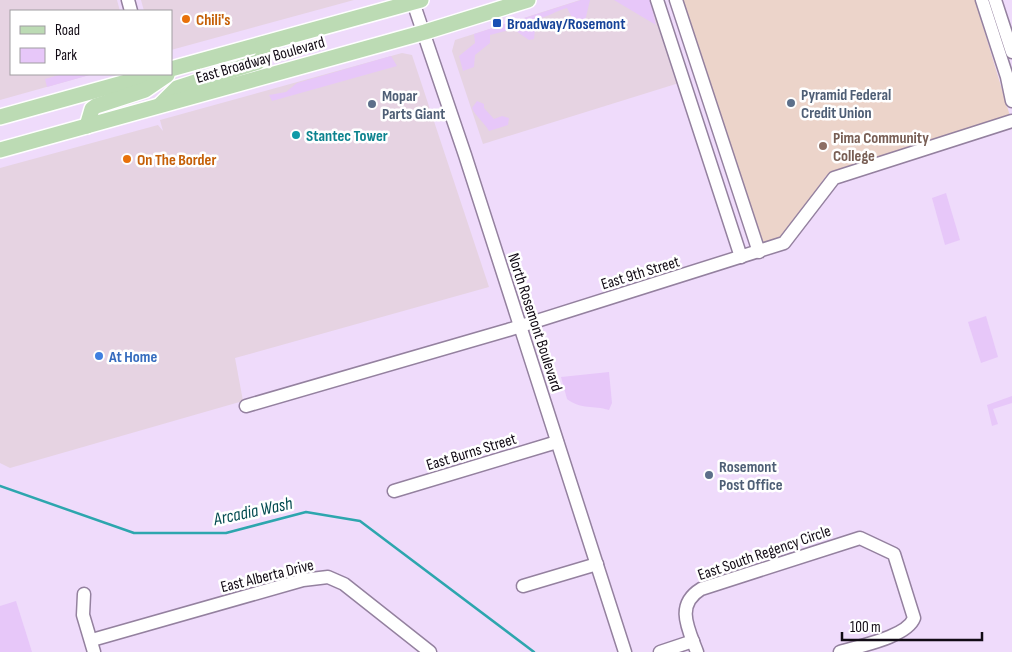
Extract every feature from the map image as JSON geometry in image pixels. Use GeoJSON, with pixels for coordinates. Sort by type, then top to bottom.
{"type":"FeatureCollection","features":[{"type":"Feature","properties":{"kind":"main road","name":"East Broadway Boulevard"},"geometry":{"type":"LineString","coordinates":[[0,150],[425,32],[528,0]]}},
{"type":"Feature","properties":{"kind":"main road","name":"East Broadway Boulevard"},"geometry":{"type":"LineString","coordinates":[[172,71],[415,1]]}},
{"type":"Feature","properties":{"kind":"main road"},"geometry":{"type":"LineString","coordinates":[[159,106],[177,88],[258,62],[263,57],[263,44]]}},
{"type":"Feature","properties":{"kind":"main road"},"geometry":{"type":"LineString","coordinates":[[0,117],[147,75]]}},
{"type":"Feature","properties":{"kind":"main road","name":"East Broadway Boulevard"},"geometry":{"type":"LineString","coordinates":[[86,126],[92,109],[96,106],[145,90],[166,75]]}},
{"type":"Feature","properties":{"kind":"street"},"geometry":{"type":"LineString","coordinates":[[657,0],[741,257]]}},
{"type":"Feature","properties":{"kind":"street"},"geometry":{"type":"LineString","coordinates":[[676,0],[759,252]]}},
{"type":"Feature","properties":{"kind":"street"},"geometry":{"type":"LineString","coordinates":[[982,0],[1007,76],[1012,101]]}},
{"type":"Feature","properties":{"kind":"street"},"geometry":{"type":"LineString","coordinates":[[995,0],[1012,52]]}},
{"type":"Feature","properties":{"kind":"street","name":"North Rosemont Boulevard"},"geometry":{"type":"LineString","coordinates":[[415,1],[625,652]]}},
{"type":"Feature","properties":{"kind":"street","name":"East 9th Street"},"geometry":{"type":"LineString","coordinates":[[246,406],[519,327],[784,243],[834,178],[1012,121]]}},
{"type":"Feature","properties":{"kind":"street","name":"East Burns Street"},"geometry":{"type":"LineString","coordinates":[[394,491],[557,442]]}},
{"type":"Feature","properties":{"kind":"street","name":"East South Regency Circle"},"geometry":{"type":"LineString","coordinates":[[661,652],[695,647],[685,610],[685,596],[860,538],[892,552],[895,556],[914,610],[912,624],[901,632],[840,652]]}},
{"type":"Feature","properties":{"kind":"street"},"geometry":{"type":"LineString","coordinates":[[523,586],[597,564]]}},
{"type":"Feature","properties":{"kind":"street","name":"East Alberta Drive"},"geometry":{"type":"LineString","coordinates":[[93,646],[302,580],[328,577],[344,584],[423,650]]}},
{"type":"Feature","properties":{"kind":"street"},"geometry":{"type":"LineString","coordinates":[[84,594],[83,615],[93,646]]}},
{"type":"Feature","properties":{"kind":"shaded area"},"geometry":{"type":"Polygon","coordinates":[[[0,0],[117,0],[120,10],[10,10],[10,75],[89,75],[0,100],[0,0]]]}},
{"type":"Feature","properties":{"kind":"shaded area"},"geometry":{"type":"Polygon","coordinates":[[[141,0],[354,0],[172,50],[172,10],[144,10],[141,0]]]}},
{"type":"Feature","properties":{"kind":"shaded area"},"geometry":{"type":"Polygon","coordinates":[[[580,0],[652,0],[679,83],[483,144],[452,51],[455,40],[580,0]]]}},
{"type":"Feature","properties":{"kind":"shaded area","name":"Pima Community College"},"geometry":{"type":"Polygon","coordinates":[[[680,0],[975,0],[1010,116],[826,176],[782,238],[760,247],[680,0]]]}},
{"type":"Feature","properties":{"kind":"shaded area"},"geometry":{"type":"Polygon","coordinates":[[[402,53],[412,55],[489,287],[235,358],[243,401],[10,468],[0,463],[0,168],[158,125],[163,131],[160,120],[402,53]]]}},
{"type":"Feature","properties":{"kind":"green space"},"geometry":{"type":"Polygon","coordinates":[[[581,0],[590,0],[585,21],[575,23],[567,8],[536,19],[534,39],[529,40],[513,29],[490,35],[490,43],[475,55],[474,67],[463,71],[459,56],[475,43],[474,34],[581,0]]]}},
{"type":"Feature","properties":{"kind":"green space"},"geometry":{"type":"Polygon","coordinates":[[[614,0],[650,0],[656,25],[614,0]]]}},
{"type":"Feature","properties":{"kind":"green space"},"geometry":{"type":"Polygon","coordinates":[[[391,56],[397,66],[272,101],[269,95],[286,92],[297,83],[391,56]]]}},
{"type":"Feature","properties":{"kind":"green space"},"geometry":{"type":"Polygon","coordinates":[[[59,75],[89,75],[47,87],[45,79],[59,75]]]}},
{"type":"Feature","properties":{"kind":"green space"},"geometry":{"type":"Polygon","coordinates":[[[477,101],[484,104],[484,108],[494,119],[502,116],[509,118],[508,125],[489,131],[472,108],[477,101]]]}},
{"type":"Feature","properties":{"kind":"green space"},"geometry":{"type":"Polygon","coordinates":[[[946,193],[960,240],[945,245],[932,198],[946,193]]]}},
{"type":"Feature","properties":{"kind":"green space"},"geometry":{"type":"Polygon","coordinates":[[[986,316],[998,357],[981,363],[968,322],[986,316]]]}},
{"type":"Feature","properties":{"kind":"green space"},"geometry":{"type":"Polygon","coordinates":[[[609,372],[612,403],[609,410],[578,405],[567,399],[561,377],[609,372]]]}},
{"type":"Feature","properties":{"kind":"green space"},"geometry":{"type":"Polygon","coordinates":[[[1012,396],[1012,403],[993,409],[998,424],[992,426],[987,405],[1012,396]]]}},
{"type":"Feature","properties":{"kind":"green space"},"geometry":{"type":"Polygon","coordinates":[[[16,601],[32,652],[0,652],[0,606],[16,601]]]}},
{"type":"Feature","properties":{"kind":"waterway","name":"Arcadia Wash"},"geometry":{"type":"LineString","coordinates":[[0,486],[134,533],[226,533],[306,512],[360,521],[534,652]]}},
{"type":"Feature","properties":{"kind":"place","name":"Chili's"},"geometry":{"type":"Point","coordinates":[186,19]}},
{"type":"Feature","properties":{"kind":"place","name":"Broadway/Rosemont"},"geometry":{"type":"Point","coordinates":[497,23]}},
{"type":"Feature","properties":{"kind":"place","name":"Pyramid Federal Credit Union"},"geometry":{"type":"Point","coordinates":[791,103]}},
{"type":"Feature","properties":{"kind":"place","name":"Mopar Parts Giant"},"geometry":{"type":"Point","coordinates":[372,104]}},
{"type":"Feature","properties":{"kind":"place","name":"Stantec Tower"},"geometry":{"type":"Point","coordinates":[296,135]}},
{"type":"Feature","properties":{"kind":"place","name":"Pima Community College"},"geometry":{"type":"Point","coordinates":[823,146]}},
{"type":"Feature","properties":{"kind":"place","name":"On The Border"},"geometry":{"type":"Point","coordinates":[127,159]}},
{"type":"Feature","properties":{"kind":"place","name":"At Home"},"geometry":{"type":"Point","coordinates":[99,356]}},
{"type":"Feature","properties":{"kind":"place","name":"Rosemont Post Office"},"geometry":{"type":"Point","coordinates":[709,475]}}]}
